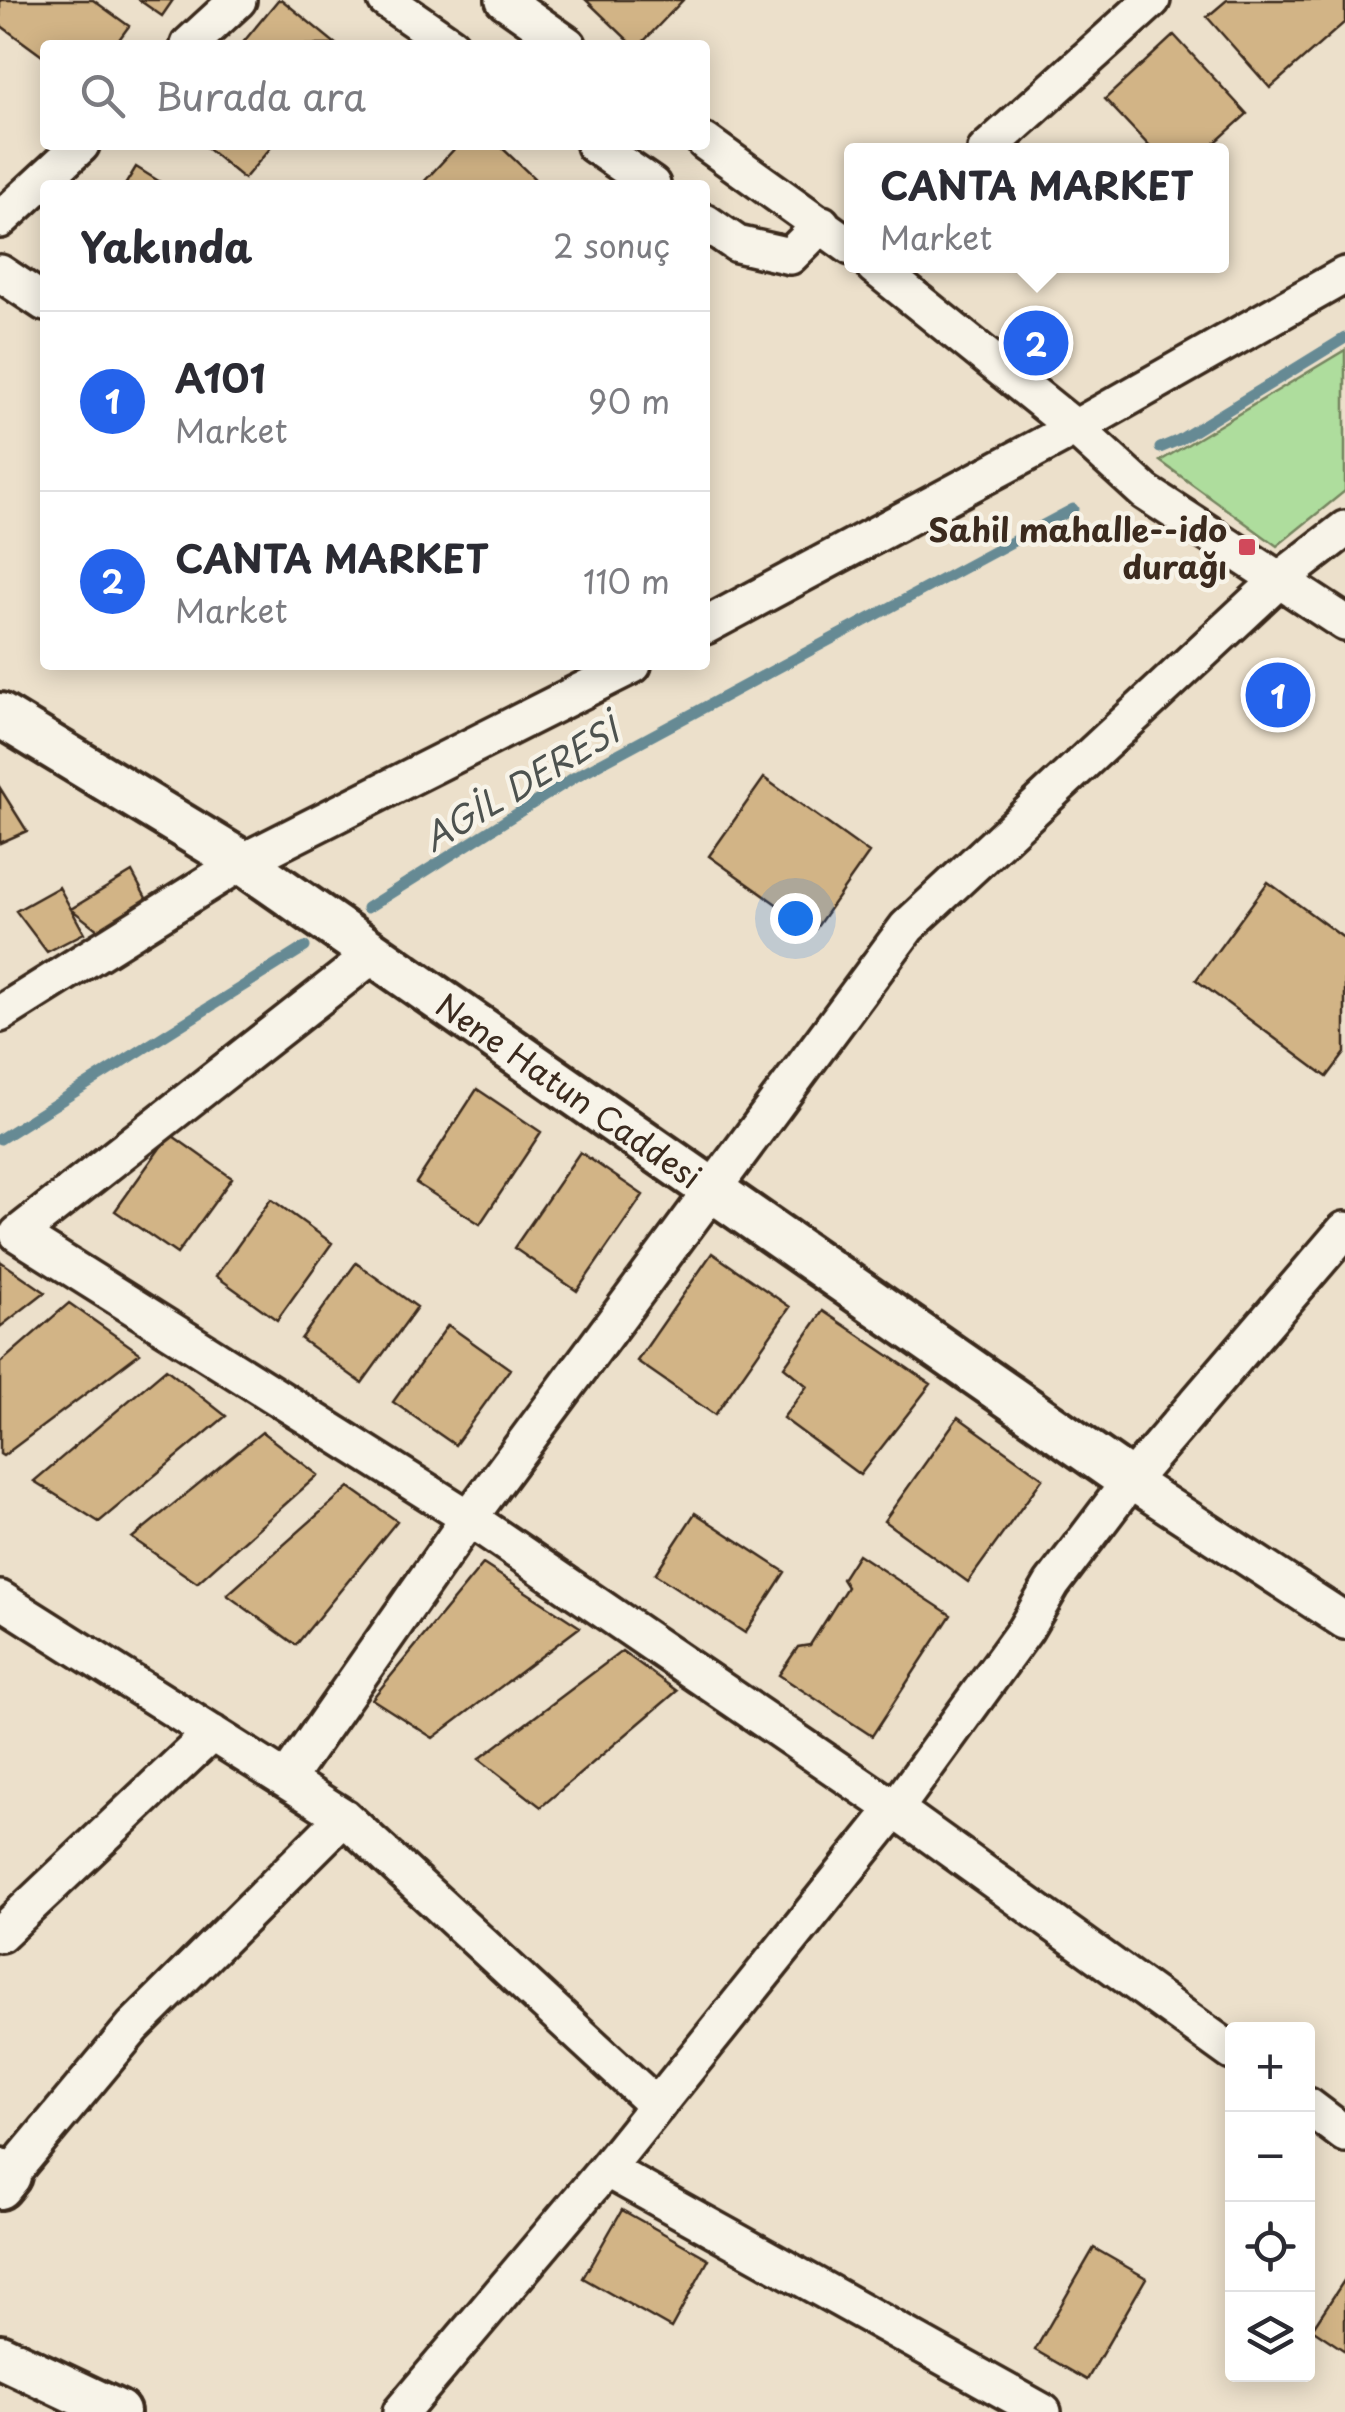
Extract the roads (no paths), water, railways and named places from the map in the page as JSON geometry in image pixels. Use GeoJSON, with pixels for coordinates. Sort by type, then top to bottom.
{"type":"FeatureCollection","features":[{"type":"Feature","properties":{"kind":"street"},"geometry":{"type":"LineString","coordinates":[[194,40],[238,0]]}},
{"type":"Feature","properties":{"kind":"street"},"geometry":{"type":"LineString","coordinates":[[386,0],[444,40]]}},
{"type":"Feature","properties":{"kind":"street"},"geometry":{"type":"LineString","coordinates":[[504,0],[561,40]]}},
{"type":"Feature","properties":{"kind":"street"},"geometry":{"type":"LineString","coordinates":[[993,143],[1141,3]]}},
{"type":"Feature","properties":{"kind":"street"},"geometry":{"type":"LineString","coordinates":[[710,146],[844,241]]}},
{"type":"Feature","properties":{"kind":"street"},"geometry":{"type":"LineString","coordinates":[[43,180],[76,150]]}},
{"type":"Feature","properties":{"kind":"street"},"geometry":{"type":"LineString","coordinates":[[601,150],[645,180]]}},
{"type":"Feature","properties":{"kind":"street"},"geometry":{"type":"LineString","coordinates":[[0,220],[40,183]]}},
{"type":"Feature","properties":{"kind":"street"},"geometry":{"type":"LineString","coordinates":[[710,226],[736,244],[790,256],[822,224]]}},
{"type":"Feature","properties":{"kind":"street"},"geometry":{"type":"LineString","coordinates":[[0,273],[40,300]]}},
{"type":"Feature","properties":{"kind":"street"},"geometry":{"type":"LineString","coordinates":[[883,273],[1075,428],[1145,492],[1345,622]]}},
{"type":"Feature","properties":{"kind":"street"},"geometry":{"type":"LineString","coordinates":[[710,623],[1075,428],[1345,275]]}},
{"type":"Feature","properties":{"kind":"street"},"geometry":{"type":"LineString","coordinates":[[286,1780],[469,1518],[907,927],[1279,580],[1345,529]]}},
{"type":"Feature","properties":{"kind":"street"},"geometry":{"type":"LineString","coordinates":[[0,1014],[242,862],[613,670]]}},
{"type":"Feature","properties":{"kind":"street","name":"Nene Hatun Caddesi"},"geometry":{"type":"LineString","coordinates":[[0,715],[242,862],[1130,1481]]}},
{"type":"Feature","properties":{"kind":"street"},"geometry":{"type":"LineString","coordinates":[[374,954],[18,1234],[469,1518],[895,1809],[1225,2047]]}},
{"type":"Feature","properties":{"kind":"street"},"geometry":{"type":"LineString","coordinates":[[402,2412],[658,2106],[895,1809],[1025,1630],[1052,1584],[1130,1481],[1345,1230]]}},
{"type":"Feature","properties":{"kind":"street"},"geometry":{"type":"LineString","coordinates":[[1130,1481],[1345,1621]]}},
{"type":"Feature","properties":{"kind":"street"},"geometry":{"type":"LineString","coordinates":[[0,1599],[344,1816],[658,2106]]}},
{"type":"Feature","properties":{"kind":"street"},"geometry":{"type":"LineString","coordinates":[[0,1934],[212,1733]]}},
{"type":"Feature","properties":{"kind":"street"},"geometry":{"type":"LineString","coordinates":[[3,2177],[133,2027],[344,1816]]}},
{"type":"Feature","properties":{"kind":"street"},"geometry":{"type":"LineString","coordinates":[[1315,2111],[1345,2134]]}},
{"type":"Feature","properties":{"kind":"street"},"geometry":{"type":"LineString","coordinates":[[606,2169],[1043,2412]]}},
{"type":"Feature","properties":{"kind":"street"},"geometry":{"type":"LineString","coordinates":[[0,2356],[118,2412]]}},
{"type":"Feature","properties":{"kind":"waterway","name":"AGİL DERESİ"},"geometry":{"type":"LineString","coordinates":[[1160,448],[1345,338]]}},
{"type":"Feature","properties":{"kind":"waterway","name":"AGİL DERESİ"},"geometry":{"type":"LineString","coordinates":[[367,908],[575,777],[1073,509]]}},
{"type":"Feature","properties":{"kind":"waterway","name":"AGİL DERESİ"},"geometry":{"type":"LineString","coordinates":[[0,1139],[305,947]]}},
{"type":"Feature","properties":{"kind":"place","name":"CANTA MARKET"},"geometry":{"type":"Point","coordinates":[1036,343]}},
{"type":"Feature","properties":{"kind":"place","name":"Sahil mahalle--ido durağı"},"geometry":{"type":"Point","coordinates":[1247,547]}},
{"type":"Feature","properties":{"kind":"place","name":"A101"},"geometry":{"type":"Point","coordinates":[1278,695]}}]}
